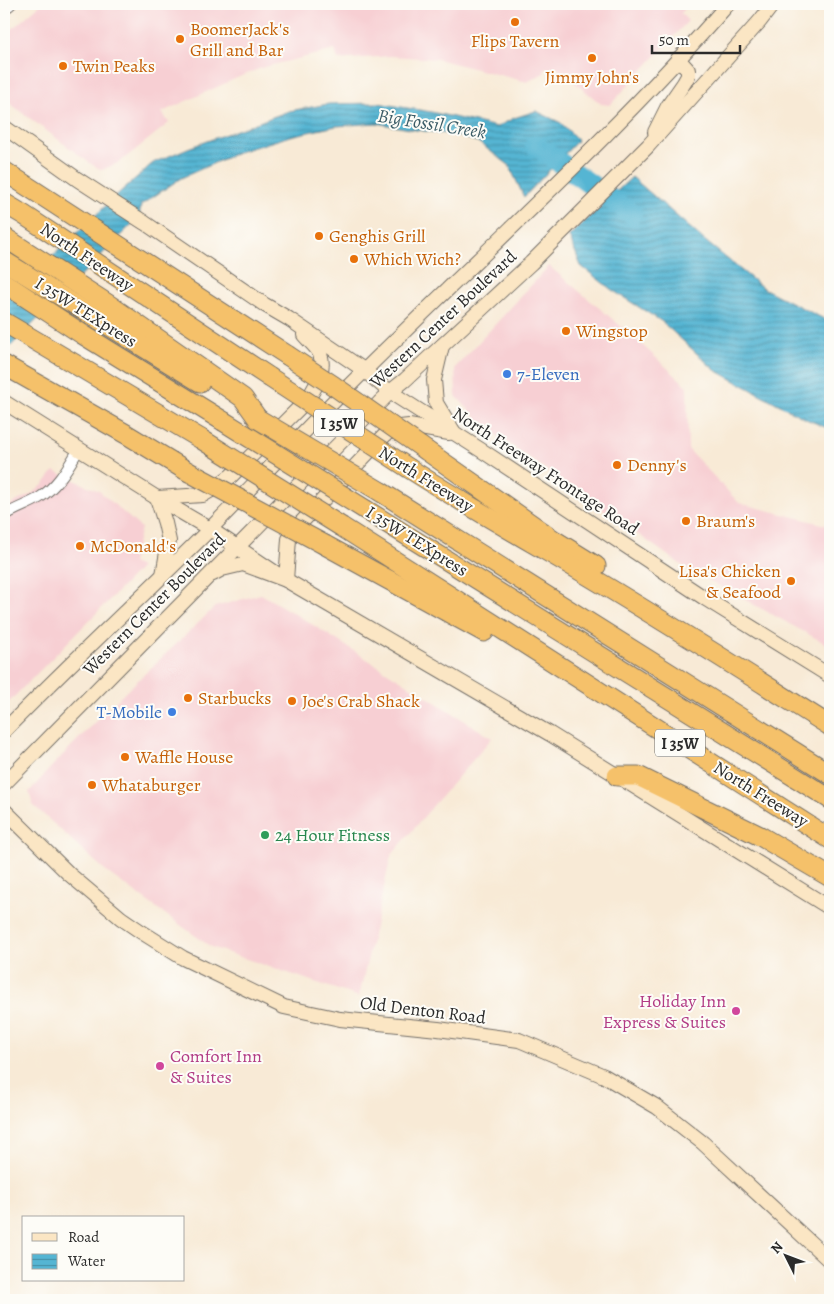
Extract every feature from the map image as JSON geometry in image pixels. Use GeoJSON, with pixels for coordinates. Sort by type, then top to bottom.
{"type":"FeatureCollection","features":[{"type":"Feature","properties":{"kind":"highway"},"geometry":{"type":"LineString","coordinates":[[4,171],[287,354],[554,540],[687,624],[715,654]]}},
{"type":"Feature","properties":{"kind":"highway","name":"North Freeway"},"geometry":{"type":"LineString","coordinates":[[4,203],[464,504],[542,549],[830,726]]}},
{"type":"Feature","properties":{"kind":"highway"},"geometry":{"type":"LineString","coordinates":[[4,237],[104,313]]}},
{"type":"Feature","properties":{"kind":"highway","name":"I 35W TEXpress"},"geometry":{"type":"LineString","coordinates":[[4,261],[104,313],[243,398],[258,419],[381,492],[830,774]]}},
{"type":"Feature","properties":{"kind":"highway","name":"I 35W TEXpress"},"geometry":{"type":"LineString","coordinates":[[4,283],[82,334],[830,800]]}},
{"type":"Feature","properties":{"kind":"highway","name":"North Freeway"},"geometry":{"type":"LineString","coordinates":[[4,322],[201,439],[342,527],[830,839]]}},
{"type":"Feature","properties":{"kind":"highway"},"geometry":{"type":"LineString","coordinates":[[4,365],[187,471],[502,642],[530,648]]}},
{"type":"Feature","properties":{"kind":"highway"},"geometry":{"type":"LineString","coordinates":[[617,776],[638,776],[760,836],[830,877]]}},
{"type":"Feature","properties":{"kind":"main road","name":"Western Center Boulevard"},"geometry":{"type":"LineString","coordinates":[[4,731],[210,529],[364,370],[524,216],[622,118],[728,4]]}},
{"type":"Feature","properties":{"kind":"main road","name":"Western Center Boulevard"},"geometry":{"type":"LineString","coordinates":[[4,784],[390,392],[442,346],[550,244],[648,146],[773,4]]}},
{"type":"Feature","properties":{"kind":"main road"},"geometry":{"type":"LineString","coordinates":[[648,146],[668,106],[688,76],[688,70],[678,59]]}},
{"type":"Feature","properties":{"kind":"main road"},"geometry":{"type":"LineString","coordinates":[[4,127],[77,179],[146,223],[364,370],[390,392]]}},
{"type":"Feature","properties":{"kind":"main road"},"geometry":{"type":"LineString","coordinates":[[157,498],[204,495],[213,490],[230,476],[308,399],[316,387],[320,375],[322,365],[319,352],[289,319]]}},
{"type":"Feature","properties":{"kind":"main road"},"geometry":{"type":"LineString","coordinates":[[442,346],[434,380],[436,403],[455,434]]}},
{"type":"Feature","properties":{"kind":"main road","name":"North Freeway Frontage Road"},"geometry":{"type":"LineString","coordinates":[[390,392],[681,582],[810,663]]}},
{"type":"Feature","properties":{"kind":"main road"},"geometry":{"type":"LineString","coordinates":[[5,403],[237,546],[286,580],[520,715],[830,908]]}},
{"type":"Feature","properties":{"kind":"main road"},"geometry":{"type":"LineString","coordinates":[[286,580],[289,538],[296,528],[386,434],[400,426],[409,426],[455,434]]}},
{"type":"Feature","properties":{"kind":"main road"},"geometry":{"type":"LineString","coordinates":[[157,498],[169,542],[163,574]]}},
{"type":"Feature","properties":{"kind":"main road"},"geometry":{"type":"LineString","coordinates":[[204,580],[222,569],[243,564],[286,580]]}},
{"type":"Feature","properties":{"kind":"main road"},"geometry":{"type":"LineString","coordinates":[[810,663],[830,664]]}},
{"type":"Feature","properties":{"kind":"main road"},"geometry":{"type":"LineString","coordinates":[[810,663],[830,676]]}},
{"type":"Feature","properties":{"kind":"main road","name":"Old Denton Road"},"geometry":{"type":"LineString","coordinates":[[4,810],[69,874],[121,918],[182,958],[284,1007],[340,1019],[519,1040],[604,1076],[657,1107],[703,1143],[830,1261]]}},
{"type":"Feature","properties":{"kind":"street"},"geometry":{"type":"LineString","coordinates":[[4,10],[11,4]]}},
{"type":"Feature","properties":{"kind":"street"},"geometry":{"type":"LineString","coordinates":[[4,516],[39,498],[53,487],[65,473],[79,448]]}},
{"type":"Feature","properties":{"kind":"shaded area"},"geometry":{"type":"Polygon","coordinates":[[[41,4],[690,4],[681,13],[688,21],[610,105],[601,104],[556,67],[553,69],[544,68],[544,73],[527,82],[437,59],[391,56],[338,60],[335,50],[264,67],[162,112],[169,123],[120,162],[102,170],[91,164],[4,99],[4,36],[41,4]]]}},
{"type":"Feature","properties":{"kind":"shaded area"},"geometry":{"type":"Polygon","coordinates":[[[549,266],[629,333],[687,386],[688,449],[739,503],[830,526],[830,646],[683,566],[484,426],[456,396],[455,368],[549,266]]]}},
{"type":"Feature","properties":{"kind":"shaded area"},"geometry":{"type":"Polygon","coordinates":[[[54,471],[99,491],[141,528],[132,563],[141,567],[4,707],[4,508],[31,494],[43,485],[54,471]]]}},
{"type":"Feature","properties":{"kind":"shaded area"},"geometry":{"type":"Polygon","coordinates":[[[261,594],[492,738],[391,856],[359,997],[211,947],[108,873],[33,805],[29,792],[114,703],[215,607],[261,594]]]}},
{"type":"Feature","properties":{"kind":"water"},"geometry":{"type":"Polygon","coordinates":[[[378,103],[431,112],[497,127],[514,118],[536,111],[561,123],[578,140],[524,197],[509,165],[478,142],[450,134],[376,123],[336,126],[294,135],[241,151],[181,178],[141,205],[139,217],[4,353],[4,302],[153,163],[188,148],[289,111],[329,104],[378,103]]]}},
{"type":"Feature","properties":{"kind":"water"},"geometry":{"type":"Polygon","coordinates":[[[632,177],[704,240],[763,288],[830,322],[830,429],[806,419],[715,370],[661,321],[612,290],[581,266],[569,236],[632,177]]]}},
{"type":"Feature","properties":{"kind":"waterway","name":"Big Fossil Creek"},"geometry":{"type":"LineString","coordinates":[[535,145],[632,214]]}},
{"type":"Feature","properties":{"kind":"place","name":"Flips Tavern"},"geometry":{"type":"Point","coordinates":[515,22]}},
{"type":"Feature","properties":{"kind":"place","name":"BoomerJack's Grill and Bar"},"geometry":{"type":"Point","coordinates":[180,39]}},
{"type":"Feature","properties":{"kind":"place","name":"Jimmy John's"},"geometry":{"type":"Point","coordinates":[592,58]}},
{"type":"Feature","properties":{"kind":"place","name":"Twin Peaks"},"geometry":{"type":"Point","coordinates":[63,66]}},
{"type":"Feature","properties":{"kind":"place","name":"Genghis Grill"},"geometry":{"type":"Point","coordinates":[319,236]}},
{"type":"Feature","properties":{"kind":"place","name":"Which Wich?"},"geometry":{"type":"Point","coordinates":[354,259]}},
{"type":"Feature","properties":{"kind":"place","name":"Wingstop"},"geometry":{"type":"Point","coordinates":[566,331]}},
{"type":"Feature","properties":{"kind":"place","name":"7-Eleven"},"geometry":{"type":"Point","coordinates":[507,374]}},
{"type":"Feature","properties":{"kind":"place","name":"Denny's"},"geometry":{"type":"Point","coordinates":[617,465]}},
{"type":"Feature","properties":{"kind":"place","name":"Braum's"},"geometry":{"type":"Point","coordinates":[686,521]}},
{"type":"Feature","properties":{"kind":"place","name":"McDonald's"},"geometry":{"type":"Point","coordinates":[80,546]}},
{"type":"Feature","properties":{"kind":"place","name":"Lisa's Chicken & Seafood"},"geometry":{"type":"Point","coordinates":[791,581]}},
{"type":"Feature","properties":{"kind":"place","name":"Starbucks"},"geometry":{"type":"Point","coordinates":[188,698]}},
{"type":"Feature","properties":{"kind":"place","name":"Joe's Crab Shack"},"geometry":{"type":"Point","coordinates":[292,701]}},
{"type":"Feature","properties":{"kind":"place","name":"T-Mobile"},"geometry":{"type":"Point","coordinates":[172,712]}},
{"type":"Feature","properties":{"kind":"place","name":"Waffle House"},"geometry":{"type":"Point","coordinates":[125,757]}},
{"type":"Feature","properties":{"kind":"place","name":"Whataburger"},"geometry":{"type":"Point","coordinates":[92,785]}},
{"type":"Feature","properties":{"kind":"place","name":"24 Hour Fitness"},"geometry":{"type":"Point","coordinates":[265,835]}},
{"type":"Feature","properties":{"kind":"place","name":"Holiday Inn Express & Suites"},"geometry":{"type":"Point","coordinates":[736,1011]}},
{"type":"Feature","properties":{"kind":"place","name":"Comfort Inn & Suites"},"geometry":{"type":"Point","coordinates":[160,1066]}}]}
